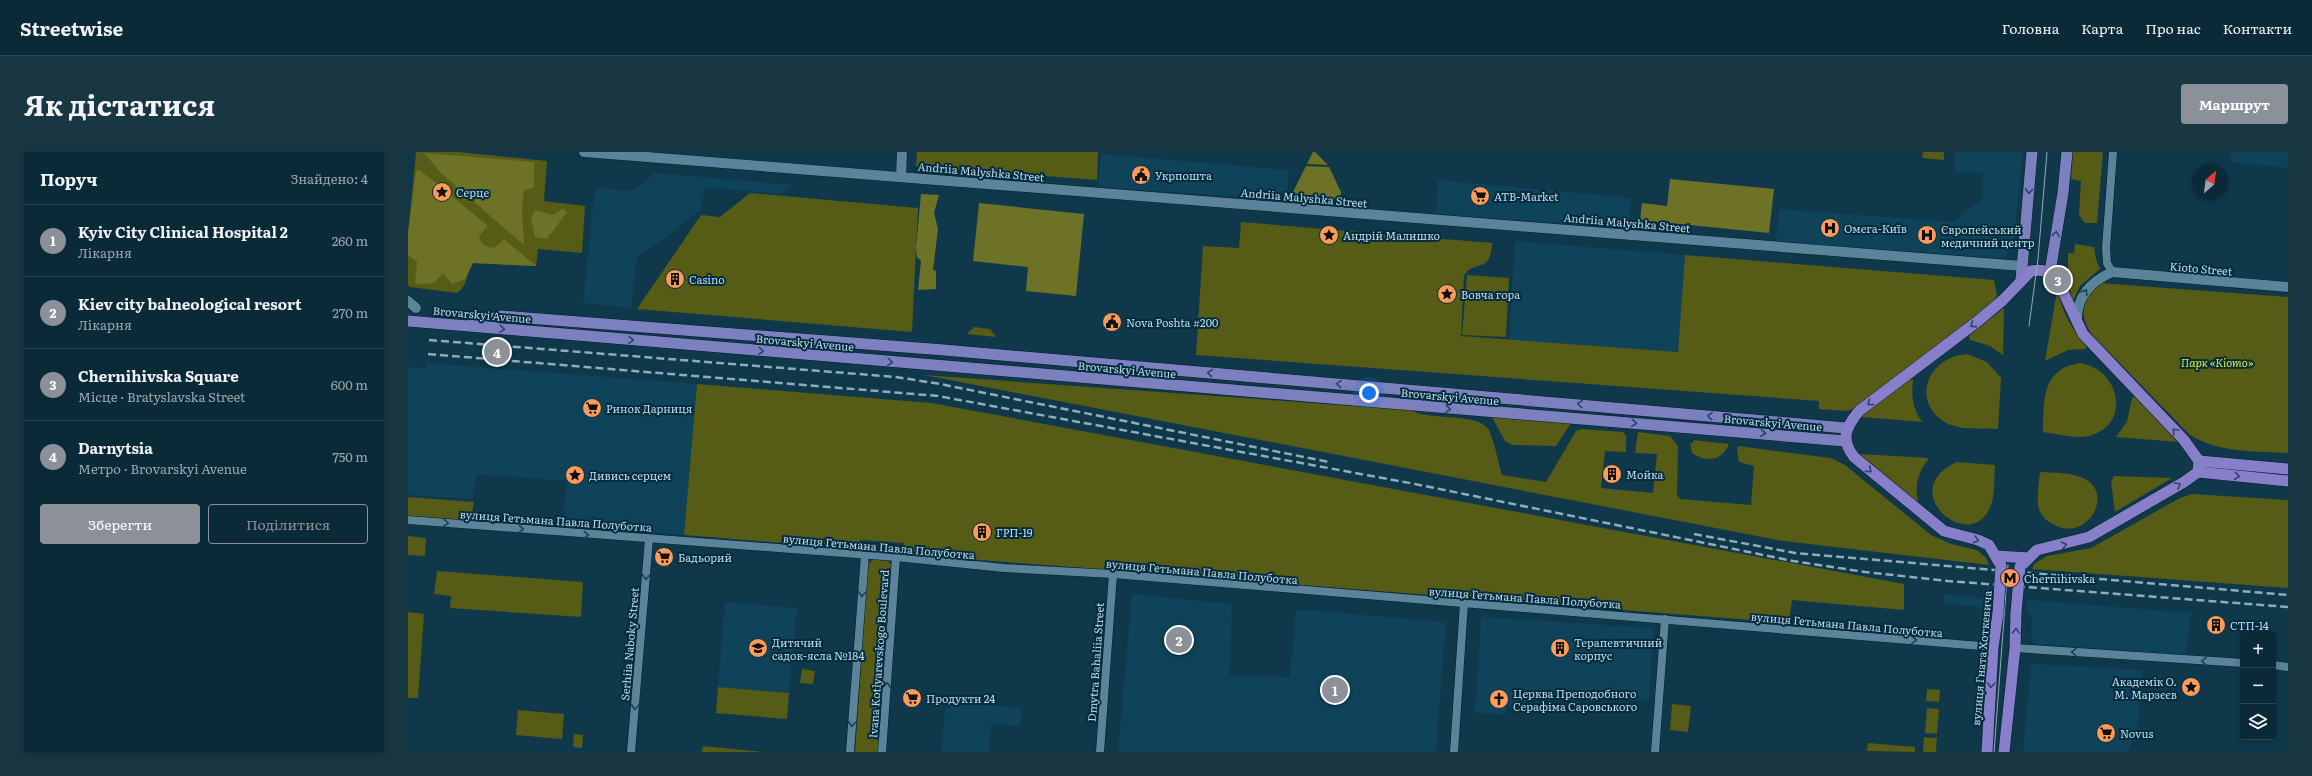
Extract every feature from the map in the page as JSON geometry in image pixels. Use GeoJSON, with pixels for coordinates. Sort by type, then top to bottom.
{"type":"FeatureCollection","features":[{"type":"Feature","properties":{"kind":"highway"},"geometry":{"type":"LineString","coordinates":[[2028,558],[1999,561],[1989,546],[1978,540],[1954,535],[1934,524],[1854,457],[1845,441],[1846,428],[1859,411],[1978,321],[2003,300],[2031,271],[2050,272],[2061,287],[2083,334],[2184,440],[2199,467]]}},
{"type":"Feature","properties":{"kind":"highway"},"geometry":{"type":"LineString","coordinates":[[2199,467],[2288,481]]}},
{"type":"Feature","properties":{"kind":"highway"},"geometry":{"type":"LineString","coordinates":[[2004,752],[2015,648],[2020,567],[2028,558],[2038,550],[2089,538],[2184,482],[2199,467],[2288,469]]}},
{"type":"Feature","properties":{"kind":"highway","name":"вулиця Гната Хоткевича"},"geometry":{"type":"LineString","coordinates":[[1987,752],[1993,646],[1998,613],[1999,561]]}},
{"type":"Feature","properties":{"kind":"main road"},"geometry":{"type":"LineString","coordinates":[[2021,280],[2032,152]]}},
{"type":"Feature","properties":{"kind":"main road"},"geometry":{"type":"LineString","coordinates":[[2050,272],[2063,193],[2067,152]]}},
{"type":"Feature","properties":{"kind":"main road","name":"Brovarskyi Avenue"},"geometry":{"type":"LineString","coordinates":[[463,326],[500,316],[980,353],[1846,428]]}},
{"type":"Feature","properties":{"kind":"main road","name":"Brovarskyi Avenue"},"geometry":{"type":"LineString","coordinates":[[408,321],[1845,441]]}},
{"type":"Feature","properties":{"kind":"street","name":"Andriia Malyshka Street"},"geometry":{"type":"LineString","coordinates":[[584,152],[2022,266]]}},
{"type":"Feature","properties":{"kind":"street"},"geometry":{"type":"LineString","coordinates":[[901,177],[902,152]]}},
{"type":"Feature","properties":{"kind":"street"},"geometry":{"type":"LineString","coordinates":[[2077,324],[2077,314],[2084,293],[2091,284],[2112,272],[2107,263],[2106,248],[2113,152]]}},
{"type":"Feature","properties":{"kind":"street","name":"Kioto Street"},"geometry":{"type":"LineString","coordinates":[[2112,272],[2288,287]]}},
{"type":"Feature","properties":{"kind":"street","name":"вулиця Гетьмана Павла Полуботка"},"geometry":{"type":"LineString","coordinates":[[408,520],[865,556],[896,557],[999,568],[1113,574],[1993,646]]}},
{"type":"Feature","properties":{"kind":"street","name":"Serhiia Naboky Street"},"geometry":{"type":"LineString","coordinates":[[631,752],[649,539]]}},
{"type":"Feature","properties":{"kind":"street","name":"Ivana Kotlyarevskogo Boulevard"},"geometry":{"type":"LineString","coordinates":[[850,752],[865,556]]}},
{"type":"Feature","properties":{"kind":"street","name":"Ivana Kotlyarevskogo Boulevard"},"geometry":{"type":"LineString","coordinates":[[882,752],[896,557]]}},
{"type":"Feature","properties":{"kind":"street","name":"Dmytra Bahaliia Street"},"geometry":{"type":"LineString","coordinates":[[1100,752],[1113,574]]}},
{"type":"Feature","properties":{"kind":"street"},"geometry":{"type":"LineString","coordinates":[[1454,752],[1464,603]]}},
{"type":"Feature","properties":{"kind":"street"},"geometry":{"type":"LineString","coordinates":[[1655,752],[1665,619]]}},
{"type":"Feature","properties":{"kind":"street"},"geometry":{"type":"LineString","coordinates":[[2015,648],[2240,663]]}},
{"type":"Feature","properties":{"kind":"street"},"geometry":{"type":"LineString","coordinates":[[2276,666],[2288,666]]}},
{"type":"Feature","properties":{"kind":"shaded area"},"geometry":{"type":"Polygon","coordinates":[[[1955,152],[2023,152],[2013,247],[2006,256],[1999,258],[1776,242],[1779,209],[1953,222],[1982,199],[1983,173],[1954,172],[1955,152]]]}},
{"type":"Feature","properties":{"kind":"shaded area"},"geometry":{"type":"Polygon","coordinates":[[[2230,152],[2288,152],[2288,168],[2231,162],[2230,152]]]}},
{"type":"Feature","properties":{"kind":"shaded area"},"geometry":{"type":"Polygon","coordinates":[[[1101,154],[1289,170],[1286,200],[1098,187],[1101,154]]]}},
{"type":"Feature","properties":{"kind":"shaded area"},"geometry":{"type":"Polygon","coordinates":[[[655,173],[793,185],[780,194],[705,187],[701,209],[656,245],[637,256],[631,308],[583,303],[595,188],[633,191],[655,173]]]}},
{"type":"Feature","properties":{"kind":"shaded area"},"geometry":{"type":"Polygon","coordinates":[[[1438,180],[1631,198],[1629,228],[1436,214],[1438,180]]]}},
{"type":"Feature","properties":{"kind":"shaded area"},"geometry":{"type":"Polygon","coordinates":[[[1515,241],[1685,255],[1678,352],[1509,340],[1515,241]]]}},
{"type":"Feature","properties":{"kind":"shaded area"},"geometry":{"type":"Polygon","coordinates":[[[427,363],[697,384],[684,535],[567,525],[564,519],[566,481],[476,474],[473,499],[408,495],[408,367],[426,368],[427,363]]]}},
{"type":"Feature","properties":{"kind":"shaded area"},"geometry":{"type":"Polygon","coordinates":[[[1987,588],[1994,589],[1990,609],[1944,603],[1944,594],[1984,598],[1987,588]]]}},
{"type":"Feature","properties":{"kind":"shaded area"},"geometry":{"type":"Polygon","coordinates":[[[1132,594],[1232,604],[1230,676],[1290,677],[1296,609],[1446,622],[1436,752],[1118,752],[1132,594]]]}},
{"type":"Feature","properties":{"kind":"shaded area"},"geometry":{"type":"Polygon","coordinates":[[[2028,600],[2191,613],[2186,655],[2036,644],[2031,641],[2032,617],[2027,611],[2028,600]]]}},
{"type":"Feature","properties":{"kind":"shaded area","name":"Дитячий садок-ясла №184"},"geometry":{"type":"Polygon","coordinates":[[[725,602],[797,608],[789,693],[718,687],[725,602]]]}},
{"type":"Feature","properties":{"kind":"shaded area"},"geometry":{"type":"Polygon","coordinates":[[[1481,617],[1654,628],[1649,701],[1526,692],[1525,707],[1507,706],[1506,715],[1475,713],[1481,617]]]}},
{"type":"Feature","properties":{"kind":"shaded area"},"geometry":{"type":"Polygon","coordinates":[[[2031,664],[2143,670],[2137,733],[2127,752],[2023,752],[2031,664]]]}},
{"type":"Feature","properties":{"kind":"shaded area"},"geometry":{"type":"Polygon","coordinates":[[[946,701],[1022,708],[1020,726],[991,724],[989,752],[941,752],[946,701]]]}},
{"type":"Feature","properties":{"kind":"green space"},"geometry":{"type":"Polygon","coordinates":[[[416,152],[458,152],[547,161],[544,201],[585,206],[582,253],[538,249],[536,266],[473,263],[464,286],[457,293],[410,287],[408,285],[408,233],[416,152]]]}},
{"type":"Feature","properties":{"kind":"green space"},"geometry":{"type":"Polygon","coordinates":[[[917,152],[1098,152],[1097,180],[916,166],[917,152]]]}},
{"type":"Feature","properties":{"kind":"green space"},"geometry":{"type":"Polygon","coordinates":[[[1313,152],[1315,152],[1328,165],[1307,164],[1313,152]]]}},
{"type":"Feature","properties":{"kind":"green space"},"geometry":{"type":"Polygon","coordinates":[[[1923,152],[1944,152],[1944,160],[1922,158],[1923,152]]]}},
{"type":"Feature","properties":{"kind":"green space"},"geometry":{"type":"Polygon","coordinates":[[[2073,152],[2103,152],[2097,223],[2085,223],[2079,215],[2081,181],[2071,179],[2073,152]]]}},
{"type":"Feature","properties":{"kind":"green space"},"geometry":{"type":"Polygon","coordinates":[[[424,153],[534,162],[534,187],[524,191],[522,207],[524,245],[442,174],[424,153]]]}},
{"type":"Feature","properties":{"kind":"green space"},"geometry":{"type":"Polygon","coordinates":[[[1306,166],[1329,167],[1341,192],[1340,199],[1292,194],[1306,166]]]}},
{"type":"Feature","properties":{"kind":"green space"},"geometry":{"type":"Polygon","coordinates":[[[418,169],[441,187],[438,193],[440,197],[448,193],[488,226],[479,236],[484,245],[494,248],[504,239],[536,266],[473,263],[465,279],[452,284],[443,273],[434,282],[424,284],[415,283],[417,262],[408,255],[408,233],[416,172],[418,169]]]}},
{"type":"Feature","properties":{"kind":"green space"},"geometry":{"type":"Polygon","coordinates":[[[1670,179],[1774,189],[1769,233],[1640,220],[1642,203],[1667,206],[1670,179]]]}},
{"type":"Feature","properties":{"kind":"green space"},"geometry":{"type":"Polygon","coordinates":[[[750,193],[918,208],[912,332],[637,309],[701,215],[720,217],[750,193]]]}},
{"type":"Feature","properties":{"kind":"green space"},"geometry":{"type":"Polygon","coordinates":[[[921,194],[939,195],[934,213],[938,229],[933,270],[936,271],[936,289],[918,290],[921,261],[917,257],[916,248],[921,194]]]}},
{"type":"Feature","properties":{"kind":"green space"},"geometry":{"type":"Polygon","coordinates":[[[979,203],[1084,214],[1076,296],[1026,291],[1028,267],[973,261],[979,203]]]}},
{"type":"Feature","properties":{"kind":"green space"},"geometry":{"type":"Polygon","coordinates":[[[562,209],[567,212],[547,239],[535,237],[531,219],[535,210],[553,215],[562,209]]]}},
{"type":"Feature","properties":{"kind":"green space"},"geometry":{"type":"Polygon","coordinates":[[[1241,222],[1492,243],[1491,253],[1485,263],[1472,268],[1464,276],[1461,336],[1678,352],[1685,255],[1994,280],[1997,295],[1992,304],[1855,408],[1847,411],[1819,409],[1819,401],[1196,355],[1203,246],[1239,248],[1241,222]]]}},
{"type":"Feature","properties":{"kind":"green space"},"geometry":{"type":"Polygon","coordinates":[[[2075,244],[2094,247],[2096,259],[2100,269],[2080,286],[2073,301],[2068,282],[2068,253],[2074,253],[2075,244]]]}},
{"type":"Feature","properties":{"kind":"green space"},"geometry":{"type":"Polygon","coordinates":[[[1467,275],[1509,278],[1506,337],[1462,335],[1467,275]]]}},
{"type":"Feature","properties":{"kind":"green space","name":"Парк «Кіото»"},"geometry":{"type":"Polygon","coordinates":[[[2099,283],[2288,297],[2288,453],[2225,448],[2201,441],[2190,435],[2093,336],[2088,328],[2085,321],[2084,308],[2089,296],[2099,283]]]}},
{"type":"Feature","properties":{"kind":"green space"},"geometry":{"type":"Polygon","coordinates":[[[2057,291],[2068,320],[2086,346],[2086,349],[2068,350],[2045,361],[2057,291]]]}},
{"type":"Feature","properties":{"kind":"green space"},"geometry":{"type":"Polygon","coordinates":[[[2004,308],[2003,355],[1990,346],[1970,340],[1969,336],[2004,308]]]}},
{"type":"Feature","properties":{"kind":"green space"},"geometry":{"type":"Polygon","coordinates":[[[974,327],[990,329],[996,337],[967,334],[974,327]]]}},
{"type":"Feature","properties":{"kind":"green space"},"geometry":{"type":"Polygon","coordinates":[[[1967,354],[1987,362],[2001,378],[1998,429],[1962,428],[1949,424],[1933,412],[1928,401],[1927,390],[1929,380],[1934,370],[1943,362],[1954,357],[1967,354]]]}},
{"type":"Feature","properties":{"kind":"green space"},"geometry":{"type":"Polygon","coordinates":[[[2080,363],[2094,367],[2104,375],[2112,385],[2116,397],[2116,409],[2112,420],[2104,429],[2092,435],[2081,437],[2043,432],[2045,398],[2051,379],[2067,366],[2080,363]]]}},
{"type":"Feature","properties":{"kind":"green space"},"geometry":{"type":"Polygon","coordinates":[[[924,375],[1410,410],[1429,415],[1465,419],[1484,424],[1489,430],[1502,475],[1546,482],[1576,431],[1582,429],[1623,432],[1626,436],[1626,452],[1605,451],[1601,488],[1653,493],[1657,454],[1635,453],[1638,432],[1670,436],[1678,446],[1677,495],[1680,499],[1751,505],[1754,466],[1739,462],[1737,450],[1738,446],[1831,458],[1845,465],[1931,535],[1951,544],[1977,550],[1986,558],[1989,565],[1783,541],[924,375]]]}},
{"type":"Feature","properties":{"kind":"green space"},"geometry":{"type":"Polygon","coordinates":[[[1908,379],[1913,380],[1913,402],[1922,422],[1862,417],[1862,413],[1908,379]]]}},
{"type":"Feature","properties":{"kind":"green space"},"geometry":{"type":"Polygon","coordinates":[[[697,384],[932,403],[1904,584],[1904,610],[1792,600],[1789,623],[903,554],[904,543],[860,540],[859,549],[684,535],[697,384]]]}},
{"type":"Feature","properties":{"kind":"green space"},"geometry":{"type":"Polygon","coordinates":[[[2136,396],[2179,442],[2116,437],[2127,422],[2132,398],[2136,396]]]}},
{"type":"Feature","properties":{"kind":"green space"},"geometry":{"type":"Polygon","coordinates":[[[1492,417],[1571,423],[1556,446],[1512,445],[1505,441],[1492,417]]]}},
{"type":"Feature","properties":{"kind":"green space"},"geometry":{"type":"Polygon","coordinates":[[[1694,440],[1729,444],[1726,450],[1718,457],[1708,459],[1692,453],[1690,443],[1693,443],[1694,440]]]}},
{"type":"Feature","properties":{"kind":"green space"},"geometry":{"type":"Polygon","coordinates":[[[1860,454],[1929,458],[1922,468],[1918,478],[1918,500],[1915,502],[1860,454]]]}},
{"type":"Feature","properties":{"kind":"green space"},"geometry":{"type":"Polygon","coordinates":[[[1957,462],[1995,465],[1992,502],[1983,518],[1970,524],[1956,522],[1944,515],[1935,503],[1933,489],[1939,474],[1957,462]]]}},
{"type":"Feature","properties":{"kind":"green space"},"geometry":{"type":"Polygon","coordinates":[[[2040,472],[2073,475],[2083,478],[2093,485],[2097,495],[2097,505],[2092,515],[2085,523],[2075,528],[2064,528],[2049,522],[2044,518],[2039,509],[2038,501],[2040,472]]]}},
{"type":"Feature","properties":{"kind":"green space"},"geometry":{"type":"Polygon","coordinates":[[[2114,476],[2172,478],[2115,512],[2111,482],[2114,476]]]}},
{"type":"Feature","properties":{"kind":"green space"},"geometry":{"type":"Polygon","coordinates":[[[2192,494],[2288,500],[2288,588],[2032,569],[2034,564],[2047,556],[2091,548],[2180,498],[2192,494]]]}},
{"type":"Feature","properties":{"kind":"green space"},"geometry":{"type":"Polygon","coordinates":[[[408,497],[474,502],[471,519],[468,521],[408,516],[408,497]]]}},
{"type":"Feature","properties":{"kind":"green space"},"geometry":{"type":"Polygon","coordinates":[[[408,536],[426,538],[425,556],[408,555],[408,536]]]}},
{"type":"Feature","properties":{"kind":"green space"},"geometry":{"type":"Polygon","coordinates":[[[873,559],[888,561],[892,566],[878,752],[855,752],[868,565],[873,559]]]}},
{"type":"Feature","properties":{"kind":"green space"},"geometry":{"type":"Polygon","coordinates":[[[437,571],[583,582],[581,617],[450,608],[451,596],[434,594],[437,571]]]}},
{"type":"Feature","properties":{"kind":"green space"},"geometry":{"type":"Polygon","coordinates":[[[408,612],[424,614],[418,698],[408,698],[408,612]]]}},
{"type":"Feature","properties":{"kind":"green space"},"geometry":{"type":"Polygon","coordinates":[[[802,669],[815,671],[813,684],[800,683],[802,669]]]}},
{"type":"Feature","properties":{"kind":"green space"},"geometry":{"type":"Polygon","coordinates":[[[718,687],[789,693],[787,719],[716,713],[718,687]]]}},
{"type":"Feature","properties":{"kind":"green space"},"geometry":{"type":"Polygon","coordinates":[[[1927,689],[1940,690],[1939,702],[1926,701],[1927,689]]]}},
{"type":"Feature","properties":{"kind":"green space"},"geometry":{"type":"Polygon","coordinates":[[[1672,704],[1691,706],[1688,732],[1670,730],[1672,704]]]}},
{"type":"Feature","properties":{"kind":"green space"},"geometry":{"type":"Polygon","coordinates":[[[1927,708],[1939,709],[1937,734],[1925,733],[1927,708]]]}},
{"type":"Feature","properties":{"kind":"green space"},"geometry":{"type":"Polygon","coordinates":[[[518,710],[564,714],[562,739],[516,735],[518,710]]]}},
{"type":"Feature","properties":{"kind":"green space"},"geometry":{"type":"Polygon","coordinates":[[[574,734],[583,735],[582,748],[573,747],[574,734]]]}},
{"type":"Feature","properties":{"kind":"green space"},"geometry":{"type":"Polygon","coordinates":[[[1924,737],[1937,738],[1936,752],[1923,752],[1924,737]]]}},
{"type":"Feature","properties":{"kind":"green space"},"geometry":{"type":"Polygon","coordinates":[[[1868,743],[1915,747],[1915,752],[1867,751],[1868,743]]]}},
{"type":"Feature","properties":{"kind":"green space"},"geometry":{"type":"Polygon","coordinates":[[[703,746],[763,752],[702,752],[703,746]]]}},
{"type":"Feature","properties":{"kind":"tram line"},"geometry":{"type":"LineString","coordinates":[[2029,326],[2038,259],[2047,152]]}},
{"type":"Feature","properties":{"kind":"tram line"},"geometry":{"type":"LineString","coordinates":[[1994,752],[2008,565]]}},
{"type":"Feature","properties":{"kind":"railway"},"geometry":{"type":"LineString","coordinates":[[429,340],[896,377],[940,384],[1329,462]]}},
{"type":"Feature","properties":{"kind":"railway"},"geometry":{"type":"LineString","coordinates":[[428,354],[938,396],[1415,484],[1793,561],[1865,572],[1948,581],[2288,607]]}},
{"type":"Feature","properties":{"kind":"railway"},"geometry":{"type":"LineString","coordinates":[[1694,534],[1795,553],[2288,595]]}},
{"type":"Feature","properties":{"kind":"place","name":"Укрпошта"},"geometry":{"type":"Point","coordinates":[1141,175]}},
{"type":"Feature","properties":{"kind":"place","name":"Серце"},"geometry":{"type":"Point","coordinates":[442,192]}},
{"type":"Feature","properties":{"kind":"place","name":"ATB-Market"},"geometry":{"type":"Point","coordinates":[1480,196]}},
{"type":"Feature","properties":{"kind":"place","name":"Омега-Київ"},"geometry":{"type":"Point","coordinates":[1830,228]}},
{"type":"Feature","properties":{"kind":"place","name":"Андрій Малишко"},"geometry":{"type":"Point","coordinates":[1329,235]}},
{"type":"Feature","properties":{"kind":"place","name":"Європейський медичний центр"},"geometry":{"type":"Point","coordinates":[1927,235]}},
{"type":"Feature","properties":{"kind":"place","name":"Casino"},"geometry":{"type":"Point","coordinates":[675,279]}},
{"type":"Feature","properties":{"kind":"place","name":"Chernihivska Square"},"geometry":{"type":"Point","coordinates":[2058,280]}},
{"type":"Feature","properties":{"kind":"place","name":"Вовча гора"},"geometry":{"type":"Point","coordinates":[1447,294]}},
{"type":"Feature","properties":{"kind":"place","name":"Nova Poshta #200"},"geometry":{"type":"Point","coordinates":[1112,322]}},
{"type":"Feature","properties":{"kind":"place","name":"Darnytsia"},"geometry":{"type":"Point","coordinates":[497,352]}},
{"type":"Feature","properties":{"kind":"place","name":"Ринок Дарниця"},"geometry":{"type":"Point","coordinates":[592,408]}},
{"type":"Feature","properties":{"kind":"place","name":"Мойка"},"geometry":{"type":"Point","coordinates":[1612,474]}},
{"type":"Feature","properties":{"kind":"place","name":"Дивись серцем"},"geometry":{"type":"Point","coordinates":[575,475]}},
{"type":"Feature","properties":{"kind":"place","name":"ГРП-19"},"geometry":{"type":"Point","coordinates":[982,532]}},
{"type":"Feature","properties":{"kind":"place","name":"Бадьорий"},"geometry":{"type":"Point","coordinates":[664,557]}},
{"type":"Feature","properties":{"kind":"place","name":"Chernihivska"},"geometry":{"type":"Point","coordinates":[2010,578]}},
{"type":"Feature","properties":{"kind":"place","name":"СТП-14"},"geometry":{"type":"Point","coordinates":[2216,625]}},
{"type":"Feature","properties":{"kind":"place","name":"Kiev city balneological resort"},"geometry":{"type":"Point","coordinates":[1179,640]}},
{"type":"Feature","properties":{"kind":"place","name":"Дитячий садок-ясла №184"},"geometry":{"type":"Point","coordinates":[758,648]}},
{"type":"Feature","properties":{"kind":"place","name":"Терапевтичний корпус"},"geometry":{"type":"Point","coordinates":[1560,648]}},
{"type":"Feature","properties":{"kind":"place","name":"Академік О. М. Марзєєв"},"geometry":{"type":"Point","coordinates":[2191,687]}},
{"type":"Feature","properties":{"kind":"place","name":"Kyiv City Clinical Hospital 2"},"geometry":{"type":"Point","coordinates":[1335,690]}},
{"type":"Feature","properties":{"kind":"place","name":"Продукти 24"},"geometry":{"type":"Point","coordinates":[912,698]}},
{"type":"Feature","properties":{"kind":"place","name":"Церква Преподобного Серафіма Саровського"},"geometry":{"type":"Point","coordinates":[1499,699]}},
{"type":"Feature","properties":{"kind":"place","name":"Novus"},"geometry":{"type":"Point","coordinates":[2106,733]}}]}
